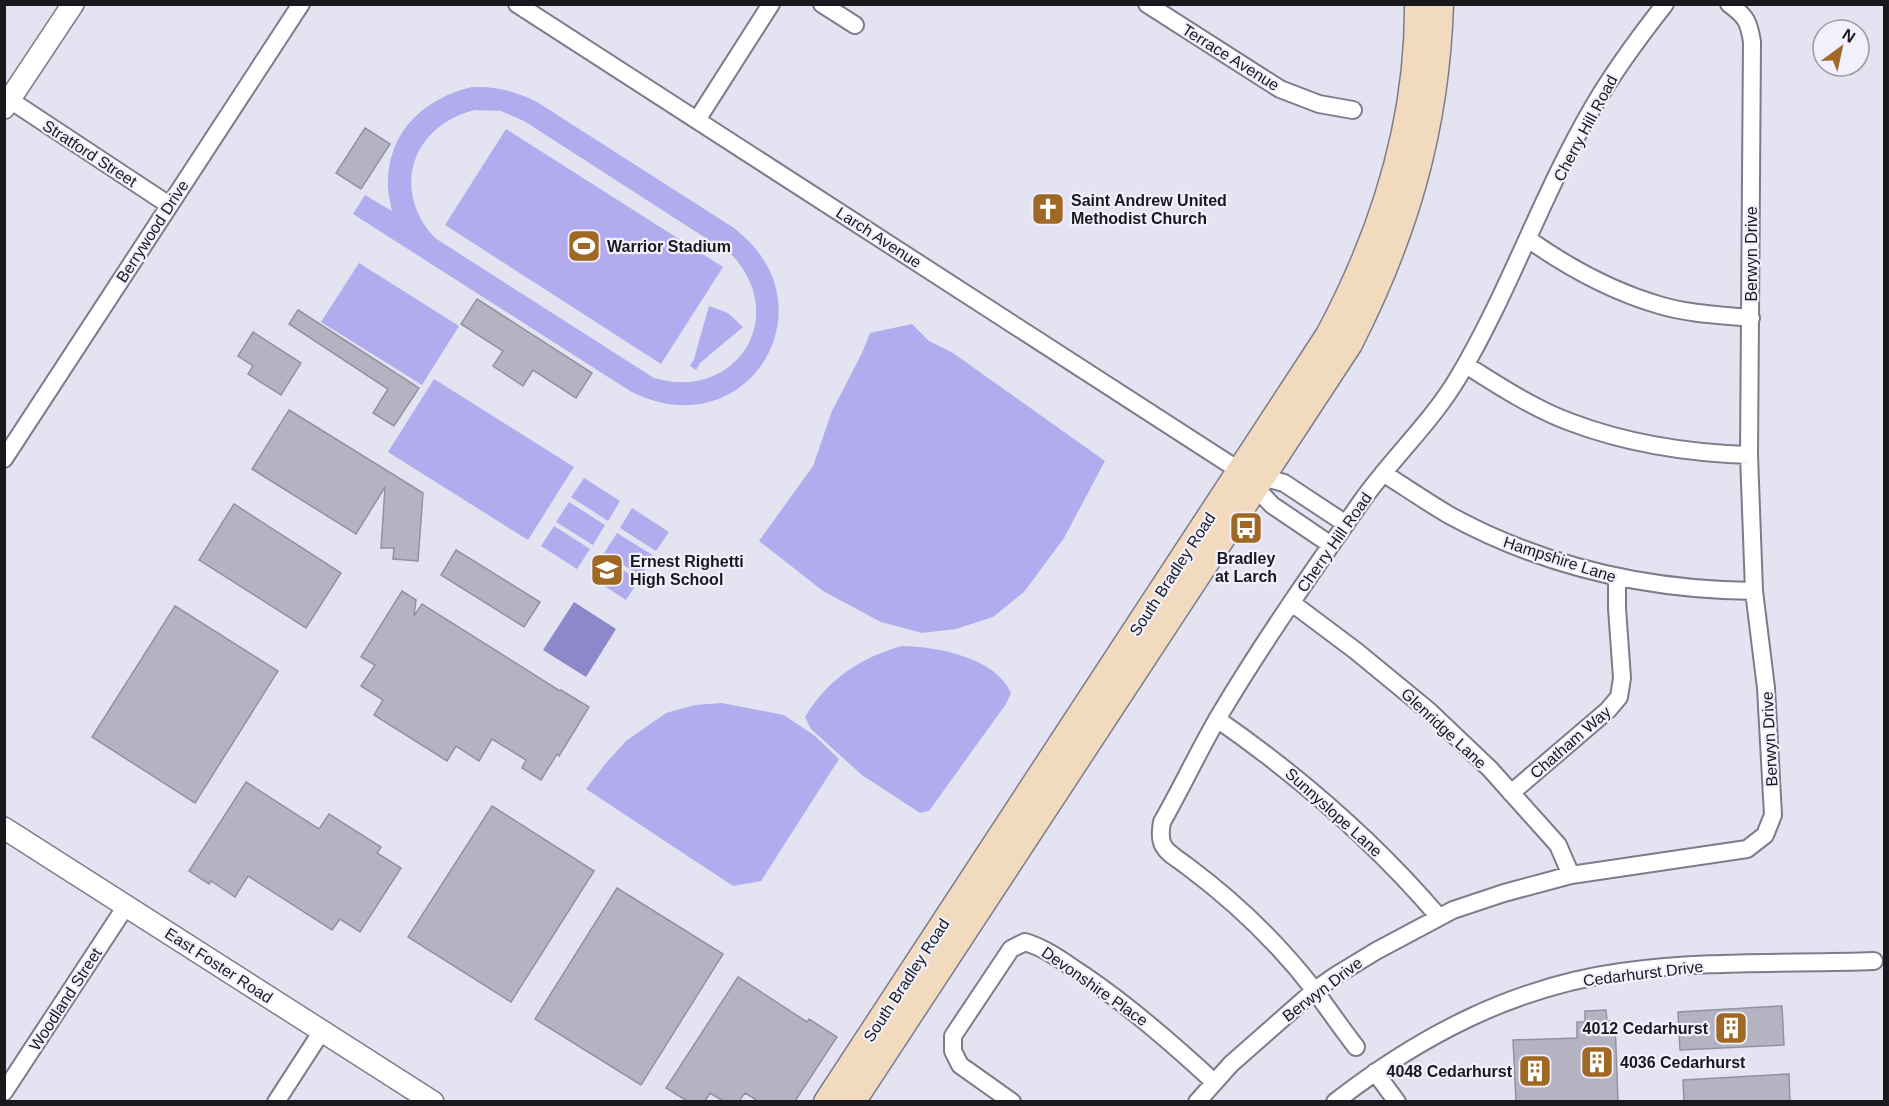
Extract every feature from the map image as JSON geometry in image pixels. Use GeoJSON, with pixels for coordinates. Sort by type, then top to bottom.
{"type":"FeatureCollection","features":[{"type":"Feature","properties":{"kind":"main road","name":"South Bradley Road"},"geometry":{"type":"LineString","coordinates":[[853,1101],[1253,479],[1347,300],[1374,236],[1395,173],[1411,91],[1417,4]]}},
{"type":"Feature","properties":{"kind":"main road","name":"South Bradley Road"},"geometry":{"type":"LineString","coordinates":[[826,1101],[1253,479],[1350,344],[1394,249],[1416,180],[1434,95],[1441,4]]}},
{"type":"Feature","properties":{"kind":"street"},"geometry":{"type":"LineString","coordinates":[[7,104],[73,4]]}},
{"type":"Feature","properties":{"kind":"street","name":"Berrywood Drive"},"geometry":{"type":"LineString","coordinates":[[4,459],[301,4]]}},
{"type":"Feature","properties":{"kind":"street","name":"Larch Avenue"},"geometry":{"type":"LineString","coordinates":[[517,4],[541,11],[697,120],[1253,479]]}},
{"type":"Feature","properties":{"kind":"street"},"geometry":{"type":"LineString","coordinates":[[697,120],[771,4]]}},
{"type":"Feature","properties":{"kind":"street"},"geometry":{"type":"LineString","coordinates":[[822,4],[855,26]]}},
{"type":"Feature","properties":{"kind":"street","name":"Terrace Avenue"},"geometry":{"type":"LineString","coordinates":[[1147,4],[1280,88],[1319,104],[1353,110]]}},
{"type":"Feature","properties":{"kind":"street","name":"Cherry Hill Road"},"geometry":{"type":"LineString","coordinates":[[1356,1047],[1315,990],[1282,952],[1232,903],[1166,850],[1160,837],[1162,822],[1217,719],[1257,654],[1346,524],[1383,473],[1435,411],[1466,365],[1592,108],[1618,67],[1665,4]]}},
{"type":"Feature","properties":{"kind":"street","name":"Berwyn Drive"},"geometry":{"type":"LineString","coordinates":[[1197,1101],[1265,1033],[1315,990],[1376,951],[1453,910],[1571,875],[1747,849],[1765,835],[1773,815],[1766,688],[1754,591],[1749,455],[1752,42],[1750,25],[1729,4]]}},
{"type":"Feature","properties":{"kind":"street","name":"Stratford Street"},"geometry":{"type":"LineString","coordinates":[[7,104],[169,205]]}},
{"type":"Feature","properties":{"kind":"street"},"geometry":{"type":"LineString","coordinates":[[1528,240],[1586,277],[1620,292],[1661,306],[1699,313],[1750,318]]}},
{"type":"Feature","properties":{"kind":"street"},"geometry":{"type":"LineString","coordinates":[[1466,365],[1527,402],[1569,422],[1619,438],[1660,447],[1706,453],[1749,455]]}},
{"type":"Feature","properties":{"kind":"street","name":"Hampshire Lane"},"geometry":{"type":"LineString","coordinates":[[1383,473],[1449,514],[1484,533],[1521,548],[1617,578],[1684,589],[1754,591]]}},
{"type":"Feature","properties":{"kind":"street"},"geometry":{"type":"LineString","coordinates":[[1253,479],[1284,483],[1346,524]]}},
{"type":"Feature","properties":{"kind":"street"},"geometry":{"type":"LineString","coordinates":[[1253,479],[1272,505],[1331,545]]}},
{"type":"Feature","properties":{"kind":"street","name":"Chatham Way"},"geometry":{"type":"LineString","coordinates":[[1511,793],[1608,710],[1620,697],[1622,678],[1617,578]]}},
{"type":"Feature","properties":{"kind":"street","name":"Glenridge Lane"},"geometry":{"type":"LineString","coordinates":[[1292,603],[1356,651],[1429,711],[1463,743],[1558,845],[1571,875]]}},
{"type":"Feature","properties":{"kind":"street","name":"Sunnyslope Lane"},"geometry":{"type":"LineString","coordinates":[[1217,719],[1271,757],[1328,804],[1383,855],[1439,917]]}},
{"type":"Feature","properties":{"kind":"street","name":"East Foster Road"},"geometry":{"type":"LineString","coordinates":[[4,828],[432,1101]]}},
{"type":"Feature","properties":{"kind":"street","name":"Woodland Street"},"geometry":{"type":"LineString","coordinates":[[4,1092],[126,906]]}},
{"type":"Feature","properties":{"kind":"street","name":"Devonshire Place"},"geometry":{"type":"LineString","coordinates":[[1012,1101],[960,1065],[953,1051],[953,1036],[1011,949],[1025,942],[1044,948],[1116,998],[1150,1024],[1214,1082]]}},
{"type":"Feature","properties":{"kind":"street","name":"Cedarhurst Drive"},"geometry":{"type":"LineString","coordinates":[[1335,1101],[1425,1039],[1463,1019],[1549,987],[1620,972],[1699,965],[1875,961]]}},
{"type":"Feature","properties":{"kind":"street"},"geometry":{"type":"LineString","coordinates":[[276,1101],[322,1031]]}},
{"type":"Feature","properties":{"kind":"street"},"geometry":{"type":"LineString","coordinates":[[1375,1072],[1397,1101]]}},
{"type":"Feature","properties":{"kind":"shaded area"},"geometry":{"type":"Polygon","coordinates":[[[472,87],[489,87],[513,92],[537,102],[734,228],[764,260],[777,295],[777,330],[764,362],[741,387],[709,402],[672,404],[630,391],[353,214],[365,195],[392,211],[388,191],[390,161],[403,131],[426,108],[455,92],[472,87]],[[475,110],[453,118],[436,130],[423,144],[414,162],[411,180],[413,200],[421,219],[435,238],[654,378],[683,382],[709,378],[730,366],[746,349],[754,327],[756,304],[749,279],[732,255],[524,121],[501,111],[475,110]]]}},
{"type":"Feature","properties":{"kind":"shaded area","name":"Warrior Stadium"},"geometry":{"type":"Polygon","coordinates":[[[506,129],[723,267],[661,364],[445,225],[506,129]]]}},
{"type":"Feature","properties":{"kind":"shaded area"},"geometry":{"type":"Polygon","coordinates":[[[359,263],[459,326],[422,385],[321,322],[359,263]]]}},
{"type":"Feature","properties":{"kind":"shaded area"},"geometry":{"type":"Polygon","coordinates":[[[709,306],[728,313],[743,327],[700,363],[696,370],[690,366],[709,306]]]}},
{"type":"Feature","properties":{"kind":"shaded area"},"geometry":{"type":"Polygon","coordinates":[[[912,324],[929,341],[953,353],[1105,461],[1064,538],[1024,592],[993,617],[956,629],[922,633],[881,622],[823,591],[759,541],[813,466],[832,411],[870,333],[912,324]]]}},
{"type":"Feature","properties":{"kind":"shaded area"},"geometry":{"type":"Polygon","coordinates":[[[434,379],[574,467],[528,540],[388,452],[434,379]]]}},
{"type":"Feature","properties":{"kind":"shaded area"},"geometry":{"type":"Polygon","coordinates":[[[584,478],[620,501],[608,521],[571,497],[584,478]]]}},
{"type":"Feature","properties":{"kind":"shaded area"},"geometry":{"type":"Polygon","coordinates":[[[569,502],[605,525],[593,545],[556,522],[569,502]]]}},
{"type":"Feature","properties":{"kind":"shaded area"},"geometry":{"type":"Polygon","coordinates":[[[632,508],[669,532],[656,551],[620,528],[632,508]]]}},
{"type":"Feature","properties":{"kind":"shaded area"},"geometry":{"type":"Polygon","coordinates":[[[554,526],[590,549],[577,569],[541,546],[554,526]]]}},
{"type":"Feature","properties":{"kind":"shaded area"},"geometry":{"type":"Polygon","coordinates":[[[617,533],[654,556],[641,576],[604,553],[617,533]]]}},
{"type":"Feature","properties":{"kind":"shaded area"},"geometry":{"type":"Polygon","coordinates":[[[602,557],[639,580],[626,600],[590,577],[602,557]]]}},
{"type":"Feature","properties":{"kind":"shaded area"},"geometry":{"type":"Polygon","coordinates":[[[574,602],[616,629],[586,677],[543,650],[574,602]]]}},
{"type":"Feature","properties":{"kind":"shaded area"},"geometry":{"type":"Polygon","coordinates":[[[902,646],[932,649],[964,656],[992,671],[1011,693],[1006,704],[929,811],[920,813],[862,775],[811,729],[805,717],[824,692],[846,672],[873,657],[902,646]]]}},
{"type":"Feature","properties":{"kind":"shaded area"},"geometry":{"type":"Polygon","coordinates":[[[722,703],[784,715],[815,736],[839,759],[761,881],[733,886],[586,789],[626,741],[666,713],[695,705],[722,703]]]}},
{"type":"Feature","properties":{"kind":"building"},"geometry":{"type":"Polygon","coordinates":[[[365,128],[390,144],[361,189],[336,173],[365,128]]]}},
{"type":"Feature","properties":{"kind":"building"},"geometry":{"type":"Polygon","coordinates":[[[477,299],[592,373],[576,398],[533,370],[523,386],[493,366],[503,351],[461,324],[477,299]]]}},
{"type":"Feature","properties":{"kind":"building"},"geometry":{"type":"Polygon","coordinates":[[[298,310],[419,388],[394,426],[373,413],[388,389],[289,324],[298,310]]]}},
{"type":"Feature","properties":{"kind":"building"},"geometry":{"type":"Polygon","coordinates":[[[253,332],[301,363],[281,395],[248,374],[253,366],[238,356],[253,332]]]}},
{"type":"Feature","properties":{"kind":"building"},"geometry":{"type":"Polygon","coordinates":[[[289,410],[423,493],[418,561],[393,559],[394,548],[381,548],[385,487],[356,534],[252,469],[289,410]]]}},
{"type":"Feature","properties":{"kind":"building"},"geometry":{"type":"Polygon","coordinates":[[[234,504],[341,573],[306,628],[199,560],[234,504]]]}},
{"type":"Feature","properties":{"kind":"building"},"geometry":{"type":"Polygon","coordinates":[[[456,550],[540,602],[524,627],[441,575],[456,550]]]}},
{"type":"Feature","properties":{"kind":"building"},"geometry":{"type":"Polygon","coordinates":[[[402,591],[416,600],[414,616],[422,604],[589,707],[559,756],[557,754],[541,780],[522,768],[526,760],[492,739],[479,761],[456,746],[447,761],[374,715],[383,700],[361,686],[375,665],[361,657],[402,591]]]}},
{"type":"Feature","properties":{"kind":"building"},"geometry":{"type":"Polygon","coordinates":[[[175,606],[278,671],[195,803],[92,737],[175,606]]]}},
{"type":"Feature","properties":{"kind":"building"},"geometry":{"type":"Polygon","coordinates":[[[246,782],[319,829],[329,814],[381,847],[377,853],[401,868],[360,932],[340,919],[332,930],[248,876],[235,897],[211,881],[209,884],[189,871],[246,782]]]}},
{"type":"Feature","properties":{"kind":"building"},"geometry":{"type":"Polygon","coordinates":[[[492,806],[594,871],[511,1002],[408,937],[492,806]]]}},
{"type":"Feature","properties":{"kind":"building"},"geometry":{"type":"Polygon","coordinates":[[[617,888],[723,954],[641,1085],[535,1019],[617,888]]]}},
{"type":"Feature","properties":{"kind":"building"},"geometry":{"type":"Polygon","coordinates":[[[738,977],[807,1022],[809,1019],[837,1037],[795,1101],[758,1101],[745,1093],[739,1101],[723,1101],[710,1093],[705,1101],[687,1101],[666,1088],[738,977]]]}},
{"type":"Feature","properties":{"kind":"building","name":"4012 Cedarhurst"},"geometry":{"type":"Polygon","coordinates":[[[1782,1006],[1784,1045],[1680,1050],[1678,1012],[1782,1006]]]}},
{"type":"Feature","properties":{"kind":"building"},"geometry":{"type":"Polygon","coordinates":[[[1606,1010],[1607,1021],[1615,1021],[1618,1101],[1516,1101],[1513,1040],[1577,1038],[1577,1022],[1585,1022],[1585,1011],[1606,1010]]]}},
{"type":"Feature","properties":{"kind":"building"},"geometry":{"type":"Polygon","coordinates":[[[1789,1074],[1790,1101],[1684,1101],[1683,1080],[1789,1074]]]}},
{"type":"Feature","properties":{"kind":"place","name":"Saint Andrew United Methodist Church"},"geometry":{"type":"Point","coordinates":[1048,209]}},
{"type":"Feature","properties":{"kind":"place","name":"Warrior Stadium"},"geometry":{"type":"Point","coordinates":[584,246]}},
{"type":"Feature","properties":{"kind":"place","name":"Bradley at Larch"},"geometry":{"type":"Point","coordinates":[1246,528]}},
{"type":"Feature","properties":{"kind":"place","name":"Ernest Righetti High School"},"geometry":{"type":"Point","coordinates":[607,570]}},
{"type":"Feature","properties":{"kind":"place","name":"4012 Cedarhurst"},"geometry":{"type":"Point","coordinates":[1731,1028]}},
{"type":"Feature","properties":{"kind":"place","name":"4036 Cedarhurst"},"geometry":{"type":"Point","coordinates":[1597,1062]}},
{"type":"Feature","properties":{"kind":"place","name":"4048 Cedarhurst"},"geometry":{"type":"Point","coordinates":[1535,1071]}}]}
